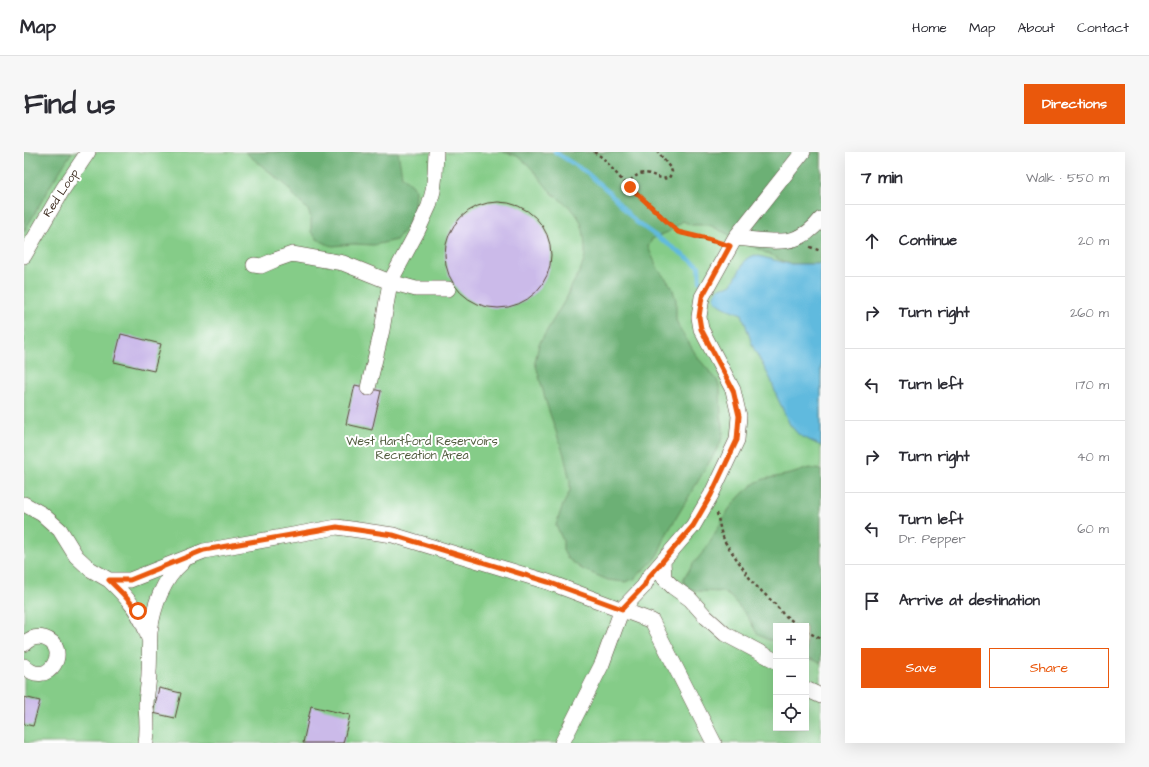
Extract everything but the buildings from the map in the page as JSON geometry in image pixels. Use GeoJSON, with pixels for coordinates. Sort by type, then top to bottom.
{"type":"FeatureCollection","features":[{"type":"Feature","properties":{"kind":"street","name":"Red Loop"},"geometry":{"type":"LineString","coordinates":[[24,256],[59,195],[88,152]]}},
{"type":"Feature","properties":{"kind":"street"},"geometry":{"type":"LineString","coordinates":[[368,388],[382,330],[390,282],[429,206],[433,191],[436,152]]}},
{"type":"Feature","properties":{"kind":"street"},"geometry":{"type":"LineString","coordinates":[[562,743],[602,664],[622,609],[644,586],[648,578],[693,526],[711,495],[737,440],[739,416],[733,390],[701,329],[699,317],[702,297],[733,242],[803,152]]}},
{"type":"Feature","properties":{"kind":"street"},"geometry":{"type":"LineString","coordinates":[[733,242],[793,240],[812,229],[821,219]]}},
{"type":"Feature","properties":{"kind":"street"},"geometry":{"type":"LineString","coordinates":[[254,265],[261,266],[292,254],[343,264],[390,282],[416,289],[448,289]]}},
{"type":"Feature","properties":{"kind":"street"},"geometry":{"type":"LineString","coordinates":[[24,504],[42,514],[60,530],[76,556],[90,569],[109,580],[123,594],[138,611],[150,642]]}},
{"type":"Feature","properties":{"kind":"street"},"geometry":{"type":"LineString","coordinates":[[109,580],[130,580],[204,550],[337,527],[393,535],[548,582],[652,621],[709,741]]}},
{"type":"Feature","properties":{"kind":"street"},"geometry":{"type":"LineString","coordinates":[[146,743],[148,729],[146,707],[150,632],[156,604],[172,573],[178,566],[193,555]]}},
{"type":"Feature","properties":{"kind":"street"},"geometry":{"type":"LineString","coordinates":[[663,562],[664,578],[673,587],[690,599],[706,617],[725,634],[773,659]]}},
{"type":"Feature","properties":{"kind":"street"},"geometry":{"type":"LineString","coordinates":[[24,644],[28,640],[34,638],[46,638],[55,647],[57,659],[55,664],[45,673],[33,673],[24,666]]}},
{"type":"Feature","properties":{"kind":"street"},"geometry":{"type":"LineString","coordinates":[[809,690],[821,696]]}},
{"type":"Feature","properties":{"kind":"path"},"geometry":{"type":"LineString","coordinates":[[594,152],[603,158],[678,232],[707,239],[733,242]]}},
{"type":"Feature","properties":{"kind":"path"},"geometry":{"type":"LineString","coordinates":[[629,185],[632,179],[641,174],[650,174],[661,179],[669,178],[672,172],[671,169],[658,152]]}},
{"type":"Feature","properties":{"kind":"path"},"geometry":{"type":"LineString","coordinates":[[717,510],[721,532],[725,542],[753,583],[775,604],[783,614],[795,623]]}},
{"type":"Feature","properties":{"kind":"path"},"geometry":{"type":"LineString","coordinates":[[809,633],[821,639]]}},
{"type":"Feature","properties":{"kind":"green space","name":"West Hartford Reservoirs Recreation Area"},"geometry":{"type":"Polygon","coordinates":[[[24,152],[821,152],[821,743],[24,743],[24,152]]]}},
{"type":"Feature","properties":{"kind":"green space"},"geometry":{"type":"Polygon","coordinates":[[[24,152],[72,152],[52,183],[24,232],[24,152]]]}},
{"type":"Feature","properties":{"kind":"green space"},"geometry":{"type":"Polygon","coordinates":[[[245,152],[398,152],[402,176],[413,186],[415,190],[414,208],[407,226],[396,240],[374,245],[329,245],[317,239],[311,232],[311,218],[308,210],[295,197],[287,186],[245,152]]]}},
{"type":"Feature","properties":{"kind":"green space"},"geometry":{"type":"Polygon","coordinates":[[[502,152],[821,152],[821,264],[789,264],[709,225],[691,225],[683,221],[668,232],[652,239],[648,247],[658,269],[672,287],[676,300],[676,320],[679,327],[698,358],[717,380],[720,389],[723,434],[720,444],[666,535],[654,560],[634,579],[625,582],[608,580],[582,569],[567,558],[563,550],[563,541],[556,525],[562,507],[570,491],[570,481],[564,455],[547,405],[535,362],[539,344],[568,295],[583,264],[585,249],[582,225],[573,210],[553,194],[527,164],[517,156],[502,152]]]}},
{"type":"Feature","properties":{"kind":"green space"},"geometry":{"type":"Polygon","coordinates":[[[809,468],[821,470],[821,663],[809,658],[809,623],[773,623],[773,641],[764,638],[756,632],[748,617],[731,597],[723,592],[697,591],[688,588],[683,580],[693,564],[705,550],[729,509],[741,495],[755,483],[764,479],[791,474],[809,468]]]}},
{"type":"Feature","properties":{"kind":"water"},"geometry":{"type":"Polygon","coordinates":[[[755,255],[789,264],[821,264],[821,446],[799,435],[790,425],[771,380],[753,347],[742,314],[727,309],[715,299],[714,295],[717,290],[732,284],[746,259],[755,255]]]}},
{"type":"Feature","properties":{"kind":"waterway"},"geometry":{"type":"LineString","coordinates":[[555,152],[586,172],[609,192],[636,222],[699,266],[700,282],[704,285]]}},
{"type":"Feature","properties":{"kind":"route"},"geometry":{"type":"LineString","coordinates":[[138,611],[109,580],[130,580],[204,550],[337,527],[393,535],[548,582],[622,609],[644,586],[648,578],[693,526],[711,495],[737,440],[739,416],[733,390],[701,329],[699,317],[702,297],[730,246],[678,232],[630,187]]}}]}
